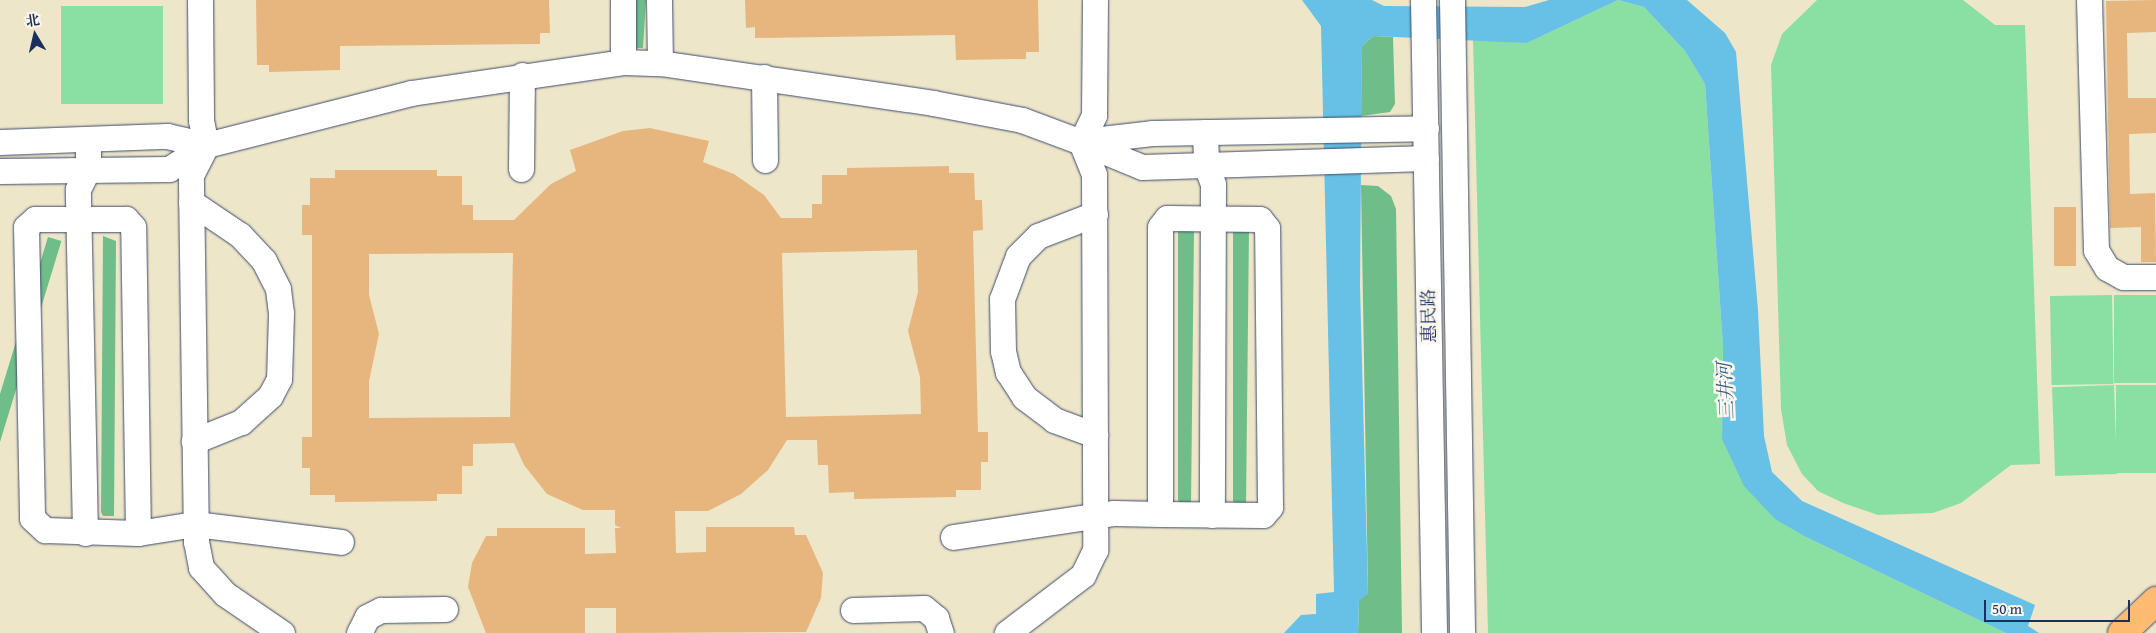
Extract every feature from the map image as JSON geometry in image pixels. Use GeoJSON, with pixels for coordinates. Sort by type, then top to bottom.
{"type":"FeatureCollection","features":[{"type":"Feature","properties":{"kind":"main road"},"geometry":{"type":"LineString","coordinates":[[2122,633],[2156,601]]}},
{"type":"Feature","properties":{"kind":"street"},"geometry":{"type":"LineString","coordinates":[[200,0],[201,120],[206,145],[191,175],[195,524],[201,567],[225,594],[282,633]]}},
{"type":"Feature","properties":{"kind":"street"},"geometry":{"type":"LineString","coordinates":[[623,0],[624,62]]}},
{"type":"Feature","properties":{"kind":"street"},"geometry":{"type":"LineString","coordinates":[[659,0],[660,63]]}},
{"type":"Feature","properties":{"kind":"street"},"geometry":{"type":"LineString","coordinates":[[1006,633],[1092,564],[1095,515],[1094,175],[1081,142],[1094,115],[1095,0]]}},
{"type":"Feature","properties":{"kind":"street","name":"惠民路"},"geometry":{"type":"LineString","coordinates":[[1423,0],[1434,633]]}},
{"type":"Feature","properties":{"kind":"street","name":"惠民路"},"geometry":{"type":"LineString","coordinates":[[1452,0],[1462,633]]}},
{"type":"Feature","properties":{"kind":"street"},"geometry":{"type":"LineString","coordinates":[[2089,0],[2096,250],[2107,268],[2123,277],[2156,277]]}},
{"type":"Feature","properties":{"kind":"street"},"geometry":{"type":"LineString","coordinates":[[0,171],[170,169],[206,145],[411,93],[624,62],[660,63],[764,77],[1022,120],[1142,167],[1426,158]]}},
{"type":"Feature","properties":{"kind":"street"},"geometry":{"type":"LineString","coordinates":[[521,169],[522,76]]}},
{"type":"Feature","properties":{"kind":"street"},"geometry":{"type":"LineString","coordinates":[[764,77],[765,160]]}},
{"type":"Feature","properties":{"kind":"street"},"geometry":{"type":"LineString","coordinates":[[1081,142],[1205,132],[1316,132],[1426,128]]}},
{"type":"Feature","properties":{"kind":"street"},"geometry":{"type":"LineString","coordinates":[[1205,132],[1206,165],[1213,184],[1212,515]]}},
{"type":"Feature","properties":{"kind":"street"},"geometry":{"type":"LineString","coordinates":[[0,142],[167,136],[206,145]]}},
{"type":"Feature","properties":{"kind":"street"},"geometry":{"type":"LineString","coordinates":[[85,533],[78,189],[88,170],[88,140]]}},
{"type":"Feature","properties":{"kind":"street"},"geometry":{"type":"LineString","coordinates":[[191,202],[240,235],[264,261],[278,289],[281,314],[278,378],[270,396],[241,422],[194,441]]}},
{"type":"Feature","properties":{"kind":"street"},"geometry":{"type":"LineString","coordinates":[[1095,214],[1038,236],[1018,256],[1002,299],[1003,351],[1008,372],[1024,397],[1054,420],[1095,435]]}},
{"type":"Feature","properties":{"kind":"street"},"geometry":{"type":"LineString","coordinates":[[954,538],[1095,515],[1263,515],[1270,507],[1267,228],[1260,219],[1168,218],[1160,227],[1160,514]]}},
{"type":"Feature","properties":{"kind":"street"},"geometry":{"type":"LineString","coordinates":[[138,533],[133,227],[126,219],[35,219],[26,227],[32,518],[45,530],[85,533],[138,533],[195,524],[341,542]]}},
{"type":"Feature","properties":{"kind":"street"},"geometry":{"type":"LineString","coordinates":[[853,610],[924,608],[936,618],[941,633]]}},
{"type":"Feature","properties":{"kind":"street"},"geometry":{"type":"LineString","coordinates":[[359,633],[367,617],[381,610],[445,609]]}},
{"type":"Feature","properties":{"kind":"green space"},"geometry":{"type":"Polygon","coordinates":[[[631,0],[646,0],[643,48],[635,48],[631,0]]]}},
{"type":"Feature","properties":{"kind":"green space"},"geometry":{"type":"Polygon","coordinates":[[[1618,0],[1644,7],[1685,51],[1705,84],[1723,346],[1722,439],[1806,537],[2006,633],[1488,633],[1473,39],[1527,43],[1618,0]]]}},
{"type":"Feature","properties":{"kind":"green space"},"geometry":{"type":"Polygon","coordinates":[[[1817,0],[1963,0],[1995,25],[2025,25],[2040,464],[2011,465],[1961,503],[1933,513],[1878,515],[1843,503],[1818,491],[1802,474],[1787,445],[1781,409],[1771,65],[1782,34],[1817,0]]]}},
{"type":"Feature","properties":{"kind":"green space"},"geometry":{"type":"Polygon","coordinates":[[[61,6],[163,6],[163,104],[61,104],[61,6]]]}},
{"type":"Feature","properties":{"kind":"green space"},"geometry":{"type":"Polygon","coordinates":[[[1373,36],[1393,37],[1395,104],[1390,112],[1361,116],[1362,46],[1373,36]]]}},
{"type":"Feature","properties":{"kind":"green space"},"geometry":{"type":"Polygon","coordinates":[[[1361,185],[1378,186],[1391,196],[1396,209],[1402,633],[1358,633],[1359,600],[1368,593],[1361,185]]]}},
{"type":"Feature","properties":{"kind":"green space"},"geometry":{"type":"Polygon","coordinates":[[[1178,229],[1194,229],[1191,505],[1181,505],[1178,500],[1178,229]]]}},
{"type":"Feature","properties":{"kind":"green space"},"geometry":{"type":"Polygon","coordinates":[[[1233,230],[1249,230],[1246,506],[1236,506],[1233,501],[1233,230]]]}},
{"type":"Feature","properties":{"kind":"green space"},"geometry":{"type":"Polygon","coordinates":[[[103,236],[116,241],[114,516],[103,516],[101,512],[103,236]]]}},
{"type":"Feature","properties":{"kind":"green space"},"geometry":{"type":"Polygon","coordinates":[[[48,237],[61,241],[0,442],[0,394],[48,237]]]}},
{"type":"Feature","properties":{"kind":"green space"},"geometry":{"type":"Polygon","coordinates":[[[2112,295],[2114,384],[2052,385],[2050,296],[2112,295]]]}},
{"type":"Feature","properties":{"kind":"green space"},"geometry":{"type":"Polygon","coordinates":[[[2114,295],[2156,295],[2156,383],[2114,383],[2114,295]]]}},
{"type":"Feature","properties":{"kind":"green space"},"geometry":{"type":"Polygon","coordinates":[[[2114,385],[2117,474],[2055,476],[2052,387],[2114,385]]]}},
{"type":"Feature","properties":{"kind":"green space"},"geometry":{"type":"Polygon","coordinates":[[[2116,385],[2156,385],[2156,473],[2116,473],[2116,385]]]}},
{"type":"Feature","properties":{"kind":"water"},"geometry":{"type":"Polygon","coordinates":[[[1302,0],[1372,0],[1384,6],[1525,7],[1549,0],[1618,0],[1527,43],[1373,36],[1362,46],[1360,286],[1368,593],[1359,601],[1358,633],[1284,633],[1301,615],[1316,614],[1316,594],[1334,592],[1321,26],[1302,0]]]}},
{"type":"Feature","properties":{"kind":"water","name":"三井河"},"geometry":{"type":"Polygon","coordinates":[[[1618,0],[1687,0],[1725,33],[1736,52],[1758,310],[1764,436],[1772,472],[1802,501],[2035,605],[2028,626],[2039,633],[2006,633],[1806,537],[1775,519],[1744,486],[1722,439],[1723,346],[1705,84],[1685,51],[1644,7],[1618,0]]]}},
{"type":"Feature","properties":{"kind":"building"},"geometry":{"type":"Polygon","coordinates":[[[256,0],[549,0],[550,33],[540,33],[540,44],[340,46],[340,70],[269,72],[269,65],[257,65],[256,0]]]}},
{"type":"Feature","properties":{"kind":"building"},"geometry":{"type":"Polygon","coordinates":[[[745,0],[1038,0],[1039,52],[1026,52],[1026,59],[956,60],[955,35],[755,38],[755,27],[746,28],[745,0]]]}},
{"type":"Feature","properties":{"kind":"building"},"geometry":{"type":"Polygon","coordinates":[[[2156,0],[2156,32],[2127,33],[2128,98],[2156,98],[2156,133],[2129,134],[2130,194],[2155,193],[2156,262],[2141,262],[2141,227],[2110,228],[2106,1],[2156,0]]]}},
{"type":"Feature","properties":{"kind":"building"},"geometry":{"type":"Polygon","coordinates":[[[650,128],[709,141],[703,162],[734,174],[764,195],[781,218],[812,218],[812,204],[822,204],[822,175],[847,175],[847,168],[949,166],[949,173],[974,173],[975,200],[982,200],[983,230],[973,231],[978,432],[988,432],[988,462],[981,462],[981,490],[956,490],[956,497],[854,499],[854,492],[829,493],[828,465],[818,465],[817,440],[787,440],[768,470],[741,494],[708,511],[675,511],[676,553],[706,552],[706,527],[794,527],[795,535],[806,535],[823,573],[821,598],[806,632],[616,633],[616,608],[585,608],[585,633],[486,633],[468,587],[472,563],[486,536],[497,536],[497,528],[585,528],[585,554],[616,553],[615,528],[621,528],[615,525],[615,510],[583,510],[547,494],[524,465],[514,443],[473,444],[473,466],[462,466],[462,494],[437,494],[437,501],[335,502],[335,495],[310,495],[310,468],[302,468],[302,437],[312,437],[312,235],[302,235],[302,205],[310,205],[310,178],[335,178],[335,170],[437,170],[437,176],[462,176],[462,205],[473,205],[473,220],[514,220],[551,184],[576,171],[570,150],[623,131],[650,128]],[[917,250],[782,253],[786,417],[921,414],[920,377],[908,331],[918,292],[917,250]],[[513,253],[369,254],[369,295],[379,334],[369,381],[369,418],[510,417],[513,253]]]}},
{"type":"Feature","properties":{"kind":"building"},"geometry":{"type":"Polygon","coordinates":[[[2054,207],[2076,207],[2076,266],[2054,266],[2054,207]]]}}]}
